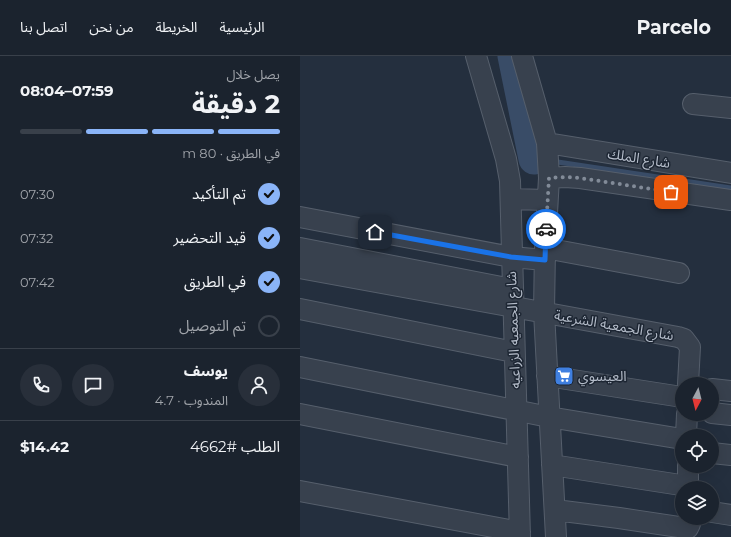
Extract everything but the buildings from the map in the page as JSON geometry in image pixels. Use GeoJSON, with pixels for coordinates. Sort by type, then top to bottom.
{"type":"FeatureCollection","features":[{"type":"Feature","properties":{"kind":"street","name":"شارع الجمعيه الزراعيه"},"geometry":{"type":"LineString","coordinates":[[476,56],[506,159],[511,199],[512,298],[520,534]]}},
{"type":"Feature","properties":{"kind":"street"},"geometry":{"type":"LineString","coordinates":[[522,56],[547,143],[549,178],[544,312],[556,537]]}},
{"type":"Feature","properties":{"kind":"street"},"geometry":{"type":"LineString","coordinates":[[693,104],[731,108]]}},
{"type":"Feature","properties":{"kind":"street","name":"شارع الملك"},"geometry":{"type":"LineString","coordinates":[[547,143],[731,173]]}},
{"type":"Feature","properties":{"kind":"street"},"geometry":{"type":"LineString","coordinates":[[549,178],[580,178],[731,200]]}},
{"type":"Feature","properties":{"kind":"street"},"geometry":{"type":"LineString","coordinates":[[511,199],[547,200]]}},
{"type":"Feature","properties":{"kind":"street"},"geometry":{"type":"LineString","coordinates":[[300,217],[511,257],[545,254],[679,273]]}},
{"type":"Feature","properties":{"kind":"street"},"geometry":{"type":"LineString","coordinates":[[300,248],[512,298]]}},
{"type":"Feature","properties":{"kind":"street"},"geometry":{"type":"LineString","coordinates":[[300,268],[512,298]]}},
{"type":"Feature","properties":{"kind":"street","name":"شارع الجمعية الشرعية"},"geometry":{"type":"LineString","coordinates":[[512,298],[544,312],[684,338],[690,347],[688,377]]}},
{"type":"Feature","properties":{"kind":"street"},"geometry":{"type":"LineString","coordinates":[[300,309],[514,352]]}},
{"type":"Feature","properties":{"kind":"street"},"geometry":{"type":"LineString","coordinates":[[300,367],[516,411],[675,438]]}},
{"type":"Feature","properties":{"kind":"street"},"geometry":{"type":"LineString","coordinates":[[548,376],[675,396]]}},
{"type":"Feature","properties":{"kind":"street"},"geometry":{"type":"LineString","coordinates":[[719,390],[731,391]]}},
{"type":"Feature","properties":{"kind":"street"},"geometry":{"type":"LineString","coordinates":[[300,414],[518,457]]}},
{"type":"Feature","properties":{"kind":"street"},"geometry":{"type":"LineString","coordinates":[[719,414],[731,415]]}},
{"type":"Feature","properties":{"kind":"street"},"geometry":{"type":"LineString","coordinates":[[719,454],[731,455]]}},
{"type":"Feature","properties":{"kind":"street"},"geometry":{"type":"LineString","coordinates":[[552,465],[675,485]]}},
{"type":"Feature","properties":{"kind":"street"},"geometry":{"type":"LineString","coordinates":[[300,490],[520,534]]}},
{"type":"Feature","properties":{"kind":"street"},"geometry":{"type":"LineString","coordinates":[[555,510],[685,528],[688,528],[690,525]]}},
{"type":"Feature","properties":{"kind":"street"},"geometry":{"type":"LineString","coordinates":[[719,513],[731,515]]}},
{"type":"Feature","properties":{"kind":"waterway"},"geometry":{"type":"LineString","coordinates":[[513,56],[534,159]]}},
{"type":"Feature","properties":{"kind":"waterway"},"geometry":{"type":"LineString","coordinates":[[551,161],[731,188]]}},
{"type":"Feature","properties":{"kind":"way so far"},"geometry":{"type":"LineString","coordinates":[[546,229],[549,178],[580,178],[671,192]]}},
{"type":"Feature","properties":{"kind":"place","name":"العيسوي"},"geometry":{"type":"Point","coordinates":[564,376]}},
{"type":"Feature","properties":{"kind":"route"},"geometry":{"type":"LineString","coordinates":[[375,232],[511,257],[545,260],[546,229]]}}]}
